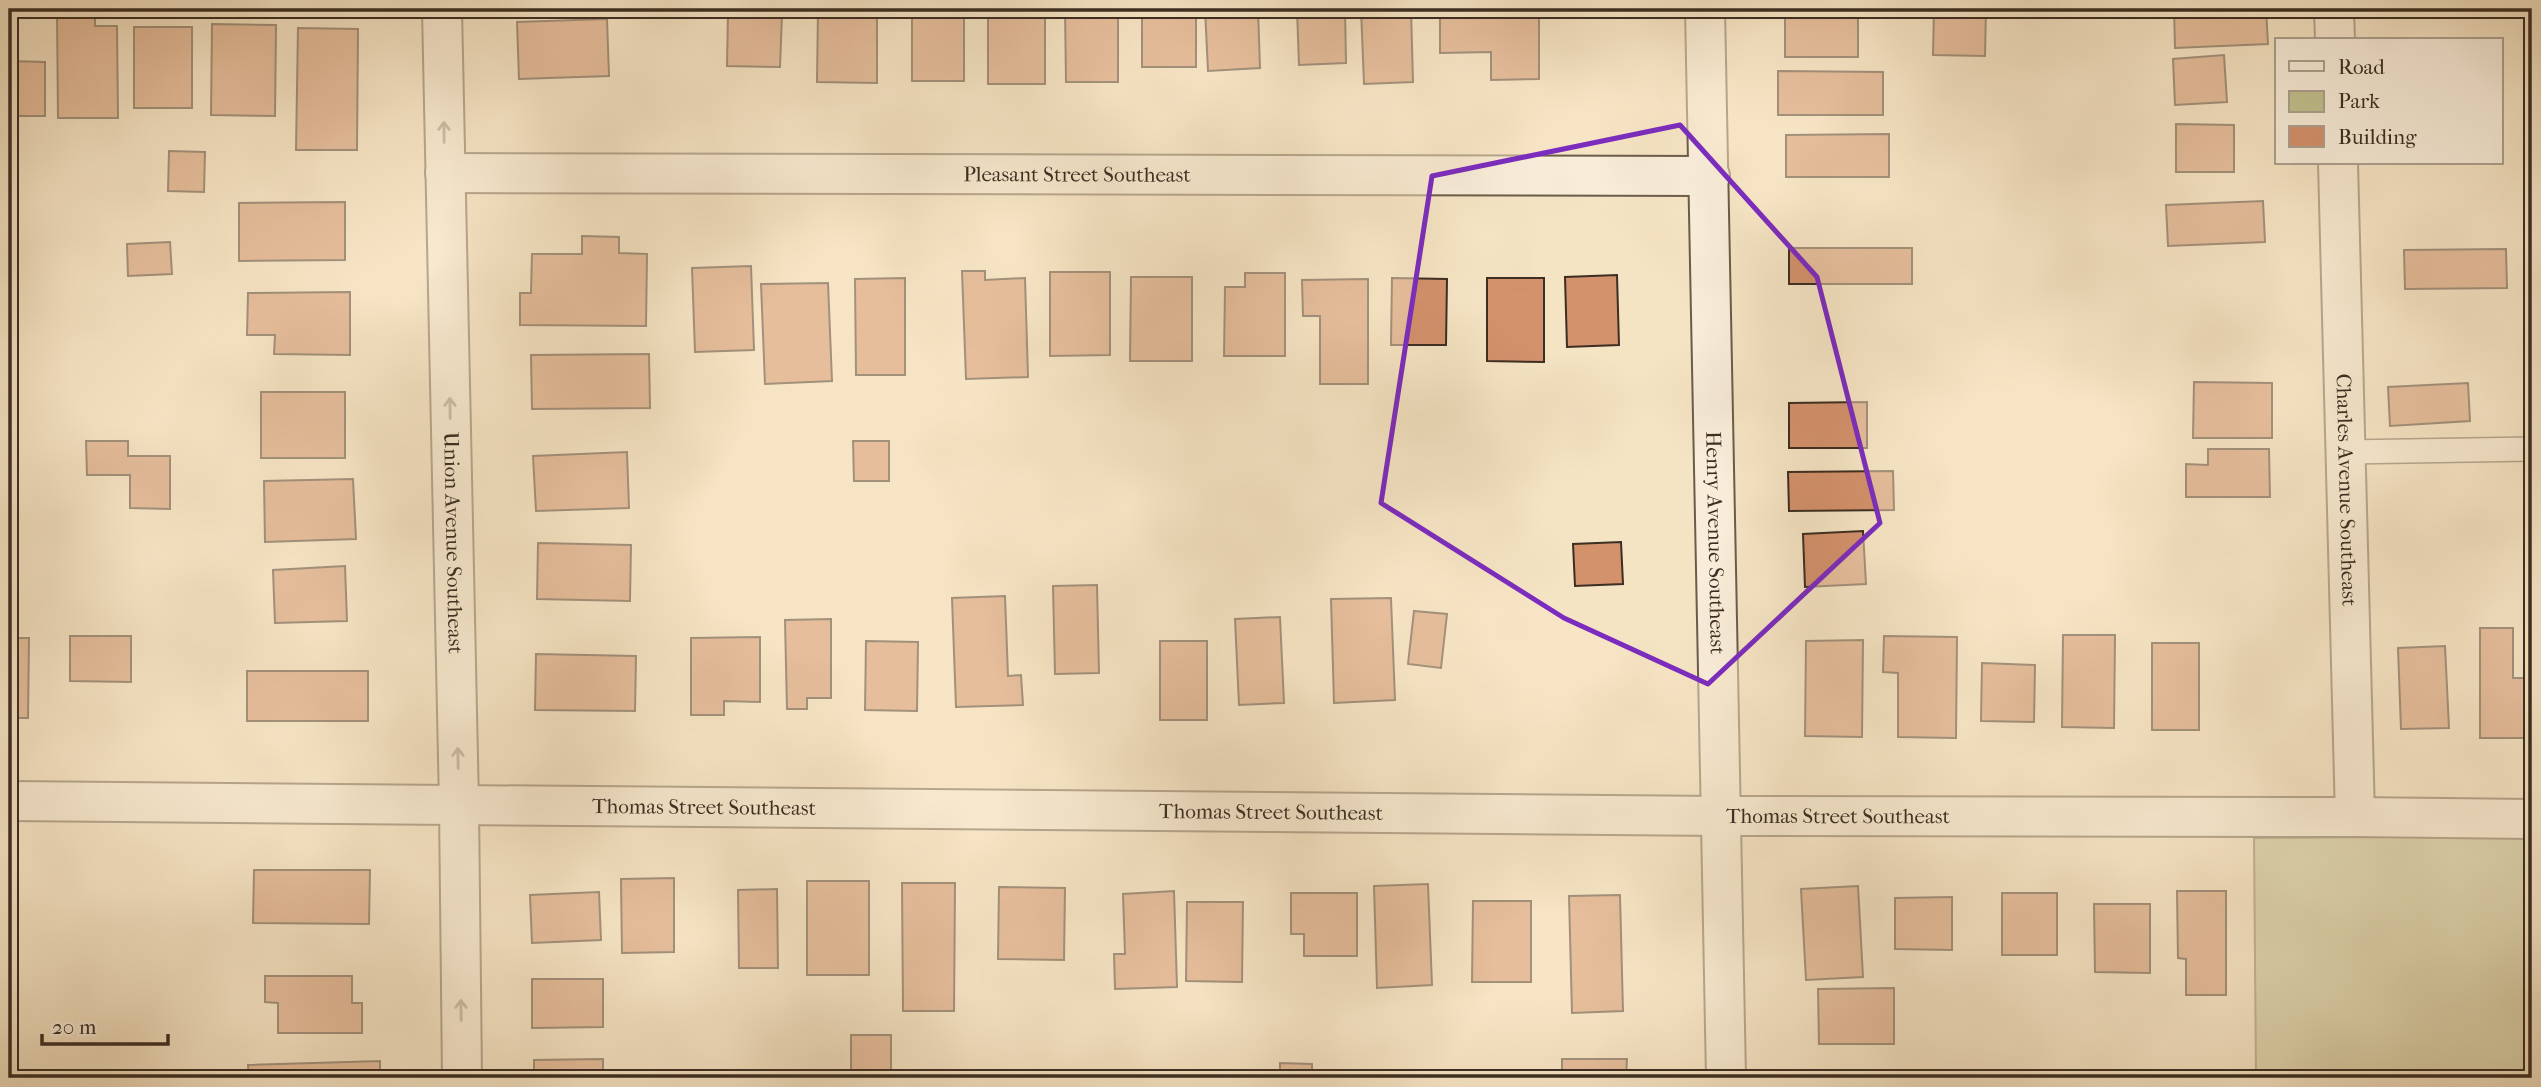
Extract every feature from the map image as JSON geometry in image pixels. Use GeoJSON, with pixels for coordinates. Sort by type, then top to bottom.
{"type":"FeatureCollection","features":[{"type":"Feature","properties":{"kind":"street","name":"Union Avenue Southeast"},"geometry":{"type":"LineString","coordinates":[[442,9],[459,805],[462,1078]]}},
{"type":"Feature","properties":{"kind":"street","name":"Henry Avenue Southeast"},"geometry":{"type":"LineString","coordinates":[[1705,9],[1726,1078]]}},
{"type":"Feature","properties":{"kind":"street"},"geometry":{"type":"LineString","coordinates":[[2334,9],[2335,38]]}},
{"type":"Feature","properties":{"kind":"street","name":"Charles Avenue Southeast"},"geometry":{"type":"LineString","coordinates":[[2338,164],[2355,817]]}},
{"type":"Feature","properties":{"kind":"street","name":"Pleasant Street Southeast"},"geometry":{"type":"LineString","coordinates":[[445,173],[1710,176]]}},
{"type":"Feature","properties":{"kind":"street","name":"Thomas Street Southeast"},"geometry":{"type":"LineString","coordinates":[[9,802],[2532,820]]}},
{"type":"Feature","properties":{"kind":"lane"},"geometry":{"type":"LineString","coordinates":[[2345,452],[2532,449]]}},
{"type":"Feature","properties":{"kind":"highlighted area"},"geometry":{"type":"Polygon","coordinates":[[[1680,125],[1817,277],[1880,523],[1708,684],[1564,618],[1381,503],[1432,176],[1680,125]]]}},
{"type":"Feature","properties":{"kind":"green space"},"geometry":{"type":"Polygon","coordinates":[[[2532,836],[2532,1078],[2256,1078],[2254,838],[2532,836]]]}},
{"type":"Feature","properties":{"kind":"building"},"geometry":{"type":"Polygon","coordinates":[[[516,9],[631,9],[631,14],[516,13],[516,9]]]}},
{"type":"Feature","properties":{"kind":"building"},"geometry":{"type":"Polygon","coordinates":[[[818,9],[877,9],[877,83],[817,82],[818,9]]]}},
{"type":"Feature","properties":{"kind":"building"},"geometry":{"type":"Polygon","coordinates":[[[912,9],[964,9],[964,81],[912,81],[912,9]]]}},
{"type":"Feature","properties":{"kind":"building"},"geometry":{"type":"Polygon","coordinates":[[[988,9],[1045,9],[1045,84],[988,84],[988,9]]]}},
{"type":"Feature","properties":{"kind":"building"},"geometry":{"type":"Polygon","coordinates":[[[1065,9],[1118,9],[1118,82],[1066,82],[1065,9]]]}},
{"type":"Feature","properties":{"kind":"building"},"geometry":{"type":"Polygon","coordinates":[[[1142,9],[1196,9],[1196,67],[1142,67],[1142,9]]]}},
{"type":"Feature","properties":{"kind":"building"},"geometry":{"type":"Polygon","coordinates":[[[1205,9],[1258,9],[1260,68],[1208,71],[1205,9]]]}},
{"type":"Feature","properties":{"kind":"building"},"geometry":{"type":"Polygon","coordinates":[[[1297,9],[1345,9],[1346,63],[1299,65],[1297,9]]]}},
{"type":"Feature","properties":{"kind":"building"},"geometry":{"type":"Polygon","coordinates":[[[1361,9],[1411,9],[1413,82],[1364,84],[1361,9]]]}},
{"type":"Feature","properties":{"kind":"building"},"geometry":{"type":"Polygon","coordinates":[[[1440,9],[1499,9],[1499,14],[1539,14],[1539,79],[1491,80],[1491,52],[1440,53],[1440,9]]]}},
{"type":"Feature","properties":{"kind":"building"},"geometry":{"type":"Polygon","coordinates":[[[1785,9],[1858,9],[1858,57],[1785,57],[1785,9]]]}},
{"type":"Feature","properties":{"kind":"building"},"geometry":{"type":"Polygon","coordinates":[[[1934,9],[1986,9],[1985,56],[1933,55],[1934,9]]]}},
{"type":"Feature","properties":{"kind":"building"},"geometry":{"type":"Polygon","coordinates":[[[2174,9],[2266,9],[2268,44],[2175,48],[2174,9]]]}},
{"type":"Feature","properties":{"kind":"building"},"geometry":{"type":"Polygon","coordinates":[[[57,12],[95,12],[95,26],[117,26],[118,118],[58,118],[57,12]]]}},
{"type":"Feature","properties":{"kind":"building"},"geometry":{"type":"Polygon","coordinates":[[[728,13],[782,14],[780,67],[727,66],[728,13]]]}},
{"type":"Feature","properties":{"kind":"building"},"geometry":{"type":"Polygon","coordinates":[[[607,19],[609,76],[519,79],[517,22],[607,19]]]}},
{"type":"Feature","properties":{"kind":"building"},"geometry":{"type":"Polygon","coordinates":[[[212,24],[276,25],[275,116],[211,115],[212,24]]]}},
{"type":"Feature","properties":{"kind":"building"},"geometry":{"type":"Polygon","coordinates":[[[134,27],[192,27],[192,108],[134,108],[134,27]]]}},
{"type":"Feature","properties":{"kind":"building"},"geometry":{"type":"Polygon","coordinates":[[[298,28],[358,29],[357,150],[296,150],[298,28]]]}},
{"type":"Feature","properties":{"kind":"building"},"geometry":{"type":"Polygon","coordinates":[[[2224,55],[2227,102],[2175,105],[2173,59],[2224,55]]]}},
{"type":"Feature","properties":{"kind":"building"},"geometry":{"type":"Polygon","coordinates":[[[9,61],[45,62],[45,116],[9,116],[9,61]]]}},
{"type":"Feature","properties":{"kind":"building"},"geometry":{"type":"Polygon","coordinates":[[[1778,71],[1883,72],[1883,115],[1778,115],[1778,71]]]}},
{"type":"Feature","properties":{"kind":"building"},"geometry":{"type":"Polygon","coordinates":[[[2176,124],[2234,125],[2234,172],[2176,172],[2176,124]]]}},
{"type":"Feature","properties":{"kind":"building"},"geometry":{"type":"Polygon","coordinates":[[[1889,134],[1889,177],[1786,177],[1786,135],[1889,134]]]}},
{"type":"Feature","properties":{"kind":"building"},"geometry":{"type":"Polygon","coordinates":[[[169,151],[205,152],[204,192],[168,191],[169,151]]]}},
{"type":"Feature","properties":{"kind":"building"},"geometry":{"type":"Polygon","coordinates":[[[2263,201],[2265,242],[2168,246],[2166,205],[2263,201]]]}},
{"type":"Feature","properties":{"kind":"building"},"geometry":{"type":"Polygon","coordinates":[[[345,202],[345,260],[239,261],[239,203],[345,202]]]}},
{"type":"Feature","properties":{"kind":"building"},"geometry":{"type":"Polygon","coordinates":[[[582,236],[619,237],[619,253],[647,254],[646,326],[520,325],[520,293],[531,293],[532,254],[582,254],[582,236]]]}},
{"type":"Feature","properties":{"kind":"building"},"geometry":{"type":"Polygon","coordinates":[[[170,242],[172,274],[128,276],[127,244],[170,242]]]}},
{"type":"Feature","properties":{"kind":"building"},"geometry":{"type":"Polygon","coordinates":[[[1789,248],[1912,248],[1912,284],[1789,284],[1789,248]]]}},
{"type":"Feature","properties":{"kind":"building"},"geometry":{"type":"Polygon","coordinates":[[[2506,249],[2507,288],[2405,289],[2404,250],[2506,249]]]}},
{"type":"Feature","properties":{"kind":"building"},"geometry":{"type":"Polygon","coordinates":[[[751,266],[754,350],[695,352],[692,268],[751,266]]]}},
{"type":"Feature","properties":{"kind":"building"},"geometry":{"type":"Polygon","coordinates":[[[962,271],[985,271],[985,280],[1025,278],[1028,377],[966,379],[962,271]]]}},
{"type":"Feature","properties":{"kind":"building"},"geometry":{"type":"Polygon","coordinates":[[[1050,272],[1110,272],[1110,355],[1050,356],[1050,272]]]}},
{"type":"Feature","properties":{"kind":"building"},"geometry":{"type":"Polygon","coordinates":[[[1245,273],[1285,273],[1285,356],[1224,356],[1225,287],[1245,287],[1245,273]]]}},
{"type":"Feature","properties":{"kind":"building"},"geometry":{"type":"Polygon","coordinates":[[[1617,275],[1619,345],[1567,347],[1565,277],[1617,275]]]}},
{"type":"Feature","properties":{"kind":"building"},"geometry":{"type":"Polygon","coordinates":[[[1131,277],[1192,277],[1192,361],[1130,361],[1131,277]]]}},
{"type":"Feature","properties":{"kind":"building"},"geometry":{"type":"Polygon","coordinates":[[[905,278],[905,375],[856,375],[855,279],[905,278]]]}},
{"type":"Feature","properties":{"kind":"building"},"geometry":{"type":"Polygon","coordinates":[[[1392,278],[1447,279],[1446,345],[1391,345],[1392,278]]]}},
{"type":"Feature","properties":{"kind":"building"},"geometry":{"type":"Polygon","coordinates":[[[1487,278],[1544,278],[1544,362],[1487,361],[1487,278]]]}},
{"type":"Feature","properties":{"kind":"building"},"geometry":{"type":"Polygon","coordinates":[[[1368,279],[1368,384],[1320,384],[1320,316],[1303,316],[1302,280],[1368,279]]]}},
{"type":"Feature","properties":{"kind":"building"},"geometry":{"type":"Polygon","coordinates":[[[828,283],[832,381],[765,384],[761,284],[828,283]]]}},
{"type":"Feature","properties":{"kind":"building"},"geometry":{"type":"Polygon","coordinates":[[[350,292],[350,355],[274,354],[275,335],[247,335],[248,293],[350,292]]]}},
{"type":"Feature","properties":{"kind":"building"},"geometry":{"type":"Polygon","coordinates":[[[649,354],[650,408],[532,409],[531,355],[649,354]]]}},
{"type":"Feature","properties":{"kind":"building"},"geometry":{"type":"Polygon","coordinates":[[[2194,382],[2272,383],[2272,438],[2193,438],[2194,382]]]}},
{"type":"Feature","properties":{"kind":"building"},"geometry":{"type":"Polygon","coordinates":[[[2468,383],[2470,421],[2390,426],[2388,387],[2468,383]]]}},
{"type":"Feature","properties":{"kind":"building"},"geometry":{"type":"Polygon","coordinates":[[[261,392],[345,392],[345,458],[261,458],[261,392]]]}},
{"type":"Feature","properties":{"kind":"building"},"geometry":{"type":"Polygon","coordinates":[[[1867,402],[1867,448],[1789,448],[1789,403],[1867,402]]]}},
{"type":"Feature","properties":{"kind":"building"},"geometry":{"type":"Polygon","coordinates":[[[86,441],[128,441],[128,456],[170,456],[170,509],[130,508],[130,475],[87,475],[86,441]]]}},
{"type":"Feature","properties":{"kind":"building"},"geometry":{"type":"Polygon","coordinates":[[[853,441],[889,441],[889,481],[854,481],[853,441]]]}},
{"type":"Feature","properties":{"kind":"building"},"geometry":{"type":"Polygon","coordinates":[[[2208,449],[2269,449],[2270,497],[2186,497],[2186,464],[2208,465],[2208,449]]]}},
{"type":"Feature","properties":{"kind":"building"},"geometry":{"type":"Polygon","coordinates":[[[627,452],[629,508],[536,511],[533,456],[627,452]]]}},
{"type":"Feature","properties":{"kind":"building"},"geometry":{"type":"Polygon","coordinates":[[[1893,471],[1894,510],[1789,511],[1788,472],[1893,471]]]}},
{"type":"Feature","properties":{"kind":"building"},"geometry":{"type":"Polygon","coordinates":[[[353,479],[356,539],[265,542],[264,481],[353,479]]]}},
{"type":"Feature","properties":{"kind":"building"},"geometry":{"type":"Polygon","coordinates":[[[1863,531],[1866,584],[1805,587],[1803,534],[1863,531]]]}},
{"type":"Feature","properties":{"kind":"building"},"geometry":{"type":"Polygon","coordinates":[[[1621,542],[1623,584],[1575,586],[1573,544],[1621,542]]]}},
{"type":"Feature","properties":{"kind":"building"},"geometry":{"type":"Polygon","coordinates":[[[538,543],[631,545],[630,601],[537,599],[538,543]]]}},
{"type":"Feature","properties":{"kind":"building"},"geometry":{"type":"Polygon","coordinates":[[[345,566],[347,621],[275,623],[273,570],[345,566]]]}},
{"type":"Feature","properties":{"kind":"building"},"geometry":{"type":"Polygon","coordinates":[[[1097,585],[1099,673],[1055,674],[1053,586],[1097,585]]]}},
{"type":"Feature","properties":{"kind":"building"},"geometry":{"type":"Polygon","coordinates":[[[1005,596],[1008,676],[1021,675],[1023,705],[956,707],[952,598],[1005,596]]]}},
{"type":"Feature","properties":{"kind":"building"},"geometry":{"type":"Polygon","coordinates":[[[1391,598],[1395,700],[1334,703],[1331,599],[1391,598]]]}},
{"type":"Feature","properties":{"kind":"building"},"geometry":{"type":"Polygon","coordinates":[[[1414,611],[1447,614],[1441,668],[1408,664],[1414,611]]]}},
{"type":"Feature","properties":{"kind":"building"},"geometry":{"type":"Polygon","coordinates":[[[1280,617],[1284,703],[1239,705],[1235,619],[1280,617]]]}},
{"type":"Feature","properties":{"kind":"building"},"geometry":{"type":"Polygon","coordinates":[[[831,619],[831,698],[807,698],[807,709],[787,709],[785,620],[831,619]]]}},
{"type":"Feature","properties":{"kind":"building"},"geometry":{"type":"Polygon","coordinates":[[[2480,628],[2513,628],[2513,678],[2527,678],[2527,738],[2480,738],[2480,628]]]}},
{"type":"Feature","properties":{"kind":"building"},"geometry":{"type":"Polygon","coordinates":[[[2063,635],[2115,635],[2114,728],[2062,727],[2063,635]]]}},
{"type":"Feature","properties":{"kind":"building"},"geometry":{"type":"Polygon","coordinates":[[[70,636],[131,636],[131,682],[70,681],[70,636]]]}},
{"type":"Feature","properties":{"kind":"building"},"geometry":{"type":"Polygon","coordinates":[[[1884,636],[1957,637],[1956,738],[1898,737],[1898,673],[1883,672],[1884,636]]]}},
{"type":"Feature","properties":{"kind":"building"},"geometry":{"type":"Polygon","coordinates":[[[760,637],[760,702],[724,701],[724,715],[691,715],[691,638],[760,637]]]}},
{"type":"Feature","properties":{"kind":"building"},"geometry":{"type":"Polygon","coordinates":[[[9,638],[29,638],[28,718],[9,718],[9,638]]]}},
{"type":"Feature","properties":{"kind":"building"},"geometry":{"type":"Polygon","coordinates":[[[1863,640],[1862,737],[1805,736],[1806,641],[1863,640]]]}},
{"type":"Feature","properties":{"kind":"building"},"geometry":{"type":"Polygon","coordinates":[[[866,641],[918,642],[917,711],[865,710],[866,641]]]}},
{"type":"Feature","properties":{"kind":"building"},"geometry":{"type":"Polygon","coordinates":[[[1160,641],[1207,641],[1207,720],[1160,720],[1160,641]]]}},
{"type":"Feature","properties":{"kind":"building"},"geometry":{"type":"Polygon","coordinates":[[[2152,643],[2199,643],[2199,730],[2152,730],[2152,643]]]}},
{"type":"Feature","properties":{"kind":"building"},"geometry":{"type":"Polygon","coordinates":[[[2445,646],[2449,728],[2401,729],[2398,648],[2445,646]]]}},
{"type":"Feature","properties":{"kind":"building"},"geometry":{"type":"Polygon","coordinates":[[[536,654],[636,656],[635,711],[535,710],[536,654]]]}},
{"type":"Feature","properties":{"kind":"building"},"geometry":{"type":"Polygon","coordinates":[[[1982,663],[2035,665],[2034,722],[1981,721],[1982,663]]]}},
{"type":"Feature","properties":{"kind":"building"},"geometry":{"type":"Polygon","coordinates":[[[247,671],[368,671],[368,721],[247,721],[247,671]]]}},
{"type":"Feature","properties":{"kind":"building"},"geometry":{"type":"Polygon","coordinates":[[[254,870],[370,870],[369,924],[253,923],[254,870]]]}},
{"type":"Feature","properties":{"kind":"building"},"geometry":{"type":"Polygon","coordinates":[[[674,878],[674,952],[622,953],[621,879],[674,878]]]}},
{"type":"Feature","properties":{"kind":"building"},"geometry":{"type":"Polygon","coordinates":[[[807,881],[869,881],[869,975],[807,975],[807,881]]]}},
{"type":"Feature","properties":{"kind":"building"},"geometry":{"type":"Polygon","coordinates":[[[902,883],[955,883],[954,1011],[903,1011],[902,883]]]}},
{"type":"Feature","properties":{"kind":"building"},"geometry":{"type":"Polygon","coordinates":[[[1428,884],[1432,985],[1377,988],[1374,886],[1428,884]]]}},
{"type":"Feature","properties":{"kind":"building"},"geometry":{"type":"Polygon","coordinates":[[[1858,886],[1863,977],[1806,980],[1801,889],[1858,886]]]}},
{"type":"Feature","properties":{"kind":"building"},"geometry":{"type":"Polygon","coordinates":[[[999,887],[1065,888],[1064,960],[998,959],[999,887]]]}},
{"type":"Feature","properties":{"kind":"building"},"geometry":{"type":"Polygon","coordinates":[[[777,889],[778,968],[739,968],[738,890],[777,889]]]}},
{"type":"Feature","properties":{"kind":"building"},"geometry":{"type":"Polygon","coordinates":[[[1174,891],[1177,987],[1115,989],[1114,954],[1125,954],[1123,894],[1174,891]]]}},
{"type":"Feature","properties":{"kind":"building"},"geometry":{"type":"Polygon","coordinates":[[[2177,891],[2226,891],[2226,995],[2186,995],[2186,959],[2178,958],[2177,891]]]}},
{"type":"Feature","properties":{"kind":"building"},"geometry":{"type":"Polygon","coordinates":[[[599,892],[601,940],[532,943],[530,895],[599,892]]]}},
{"type":"Feature","properties":{"kind":"building"},"geometry":{"type":"Polygon","coordinates":[[[1291,893],[1357,893],[1357,956],[1304,956],[1304,934],[1291,934],[1291,893]]]}},
{"type":"Feature","properties":{"kind":"building"},"geometry":{"type":"Polygon","coordinates":[[[2002,893],[2057,893],[2057,955],[2002,955],[2002,893]]]}},
{"type":"Feature","properties":{"kind":"building"},"geometry":{"type":"Polygon","coordinates":[[[1620,895],[1623,1011],[1572,1013],[1569,896],[1620,895]]]}},
{"type":"Feature","properties":{"kind":"building"},"geometry":{"type":"Polygon","coordinates":[[[1952,897],[1952,950],[1895,949],[1895,898],[1952,897]]]}},
{"type":"Feature","properties":{"kind":"building"},"geometry":{"type":"Polygon","coordinates":[[[1473,901],[1531,901],[1531,982],[1472,982],[1473,901]]]}},
{"type":"Feature","properties":{"kind":"building"},"geometry":{"type":"Polygon","coordinates":[[[1187,902],[1243,902],[1242,982],[1186,981],[1187,902]]]}},
{"type":"Feature","properties":{"kind":"building"},"geometry":{"type":"Polygon","coordinates":[[[2094,904],[2150,904],[2150,973],[2095,972],[2094,904]]]}},
{"type":"Feature","properties":{"kind":"building"},"geometry":{"type":"Polygon","coordinates":[[[265,976],[352,976],[352,1003],[362,1003],[362,1033],[278,1033],[278,1003],[265,1002],[265,976]]]}},
{"type":"Feature","properties":{"kind":"building"},"geometry":{"type":"Polygon","coordinates":[[[532,979],[603,979],[603,1027],[532,1028],[532,979]]]}},
{"type":"Feature","properties":{"kind":"building"},"geometry":{"type":"Polygon","coordinates":[[[1894,988],[1894,1044],[1819,1044],[1818,989],[1894,988]]]}},
{"type":"Feature","properties":{"kind":"building"},"geometry":{"type":"Polygon","coordinates":[[[9,1026],[16,1026],[16,1075],[9,1075],[9,1026]]]}},
{"type":"Feature","properties":{"kind":"building"},"geometry":{"type":"Polygon","coordinates":[[[851,1035],[891,1035],[891,1078],[851,1078],[851,1035]]]}},
{"type":"Feature","properties":{"kind":"building"},"geometry":{"type":"Polygon","coordinates":[[[603,1059],[603,1078],[534,1078],[534,1060],[603,1059]]]}},
{"type":"Feature","properties":{"kind":"building"},"geometry":{"type":"Polygon","coordinates":[[[1562,1059],[1627,1059],[1626,1078],[1562,1078],[1562,1059]]]}},
{"type":"Feature","properties":{"kind":"building"},"geometry":{"type":"Polygon","coordinates":[[[380,1061],[380,1078],[249,1078],[248,1065],[380,1061]]]}},
{"type":"Feature","properties":{"kind":"building"},"geometry":{"type":"Polygon","coordinates":[[[1280,1063],[1312,1064],[1312,1078],[1280,1078],[1280,1063]]]}}]}
